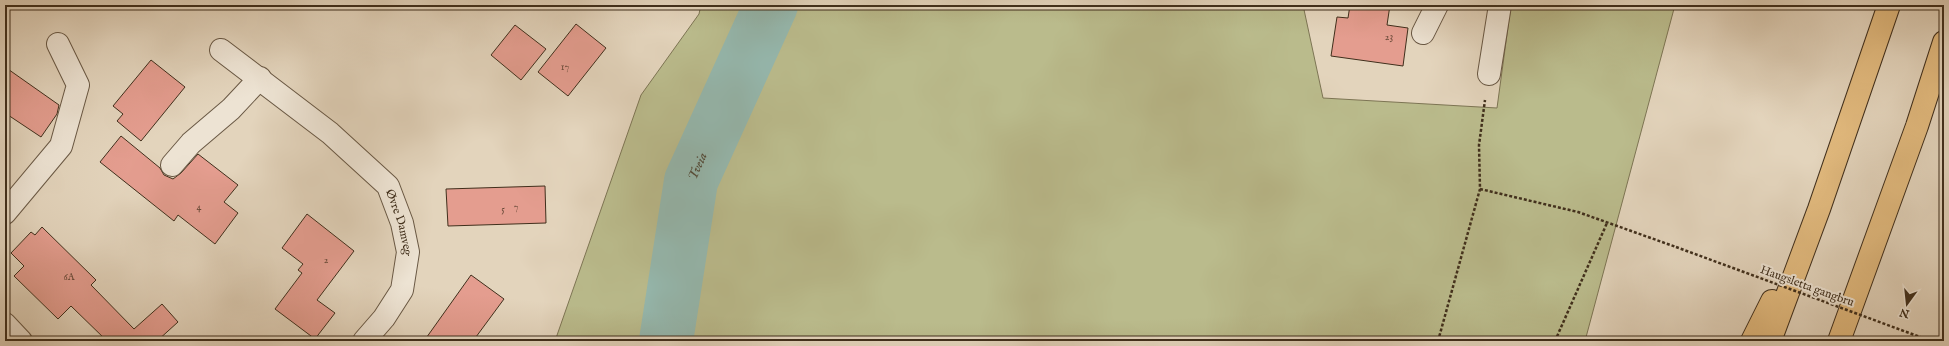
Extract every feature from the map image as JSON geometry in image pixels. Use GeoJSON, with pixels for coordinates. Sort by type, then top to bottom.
{"type":"FeatureCollection","features":[{"type":"Feature","properties":{"kind":"highway"},"geometry":{"type":"LineString","coordinates":[[1770,341],[1819,209],[1889,5]]}},
{"type":"Feature","properties":{"kind":"highway"},"geometry":{"type":"LineString","coordinates":[[1838,341],[1914,133],[1944,42]]}},
{"type":"Feature","properties":{"kind":"highway"},"geometry":{"type":"LineString","coordinates":[[1752,341],[1819,209]]}},
{"type":"Feature","properties":{"kind":"street"},"geometry":{"type":"LineString","coordinates":[[1423,33],[1436,5]]}},
{"type":"Feature","properties":{"kind":"street"},"geometry":{"type":"LineString","coordinates":[[1489,74],[1500,5]]}},
{"type":"Feature","properties":{"kind":"street"},"geometry":{"type":"LineString","coordinates":[[5,213],[61,146],[78,85],[58,44]]}},
{"type":"Feature","properties":{"kind":"street","name":"Øvre Damveg"},"geometry":{"type":"LineString","coordinates":[[221,50],[260,78],[330,133],[388,186],[402,223],[408,252],[402,290],[384,318],[364,341]]}},
{"type":"Feature","properties":{"kind":"street"},"geometry":{"type":"LineString","coordinates":[[172,165],[191,143],[231,109],[260,78]]}},
{"type":"Feature","properties":{"kind":"street"},"geometry":{"type":"LineString","coordinates":[[5,324],[21,341]]}},
{"type":"Feature","properties":{"kind":"path"},"geometry":{"type":"LineString","coordinates":[[1438,341],[1480,189],[1479,145],[1489,74]]}},
{"type":"Feature","properties":{"kind":"path","name":"Haugsletta gangbru"},"geometry":{"type":"LineString","coordinates":[[1480,189],[1578,212],[1931,341]]}},
{"type":"Feature","properties":{"kind":"path"},"geometry":{"type":"LineString","coordinates":[[1555,341],[1607,223]]}},
{"type":"Feature","properties":{"kind":"green space"},"geometry":{"type":"Polygon","coordinates":[[[701,5],[1303,5],[1323,98],[1497,108],[1511,5],[1675,5],[1585,341],[555,341],[641,95],[699,14],[701,5]]]}},
{"type":"Feature","properties":{"kind":"building"},"geometry":{"type":"Polygon","coordinates":[[[1350,5],[1390,5],[1387,25],[1408,28],[1403,66],[1331,56],[1337,17],[1348,18],[1350,5]]]}},
{"type":"Feature","properties":{"kind":"building"},"geometry":{"type":"Polygon","coordinates":[[[576,24],[606,48],[568,96],[538,72],[576,24]]]}},
{"type":"Feature","properties":{"kind":"building"},"geometry":{"type":"Polygon","coordinates":[[[515,25],[546,49],[521,80],[491,55],[515,25]]]}},
{"type":"Feature","properties":{"kind":"building"},"geometry":{"type":"Polygon","coordinates":[[[151,60],[185,87],[141,141],[117,121],[123,114],[113,106],[151,60]]]}},
{"type":"Feature","properties":{"kind":"building"},"geometry":{"type":"Polygon","coordinates":[[[5,67],[59,105],[57,114],[41,137],[5,113],[5,67]]]}},
{"type":"Feature","properties":{"kind":"building"},"geometry":{"type":"Polygon","coordinates":[[[121,136],[160,168],[164,175],[173,179],[181,173],[198,154],[238,185],[224,202],[238,213],[215,244],[178,215],[174,221],[100,162],[121,136]]]}},
{"type":"Feature","properties":{"kind":"building"},"geometry":{"type":"Polygon","coordinates":[[[545,186],[546,223],[448,226],[446,189],[545,186]]]}},
{"type":"Feature","properties":{"kind":"building"},"geometry":{"type":"Polygon","coordinates":[[[307,214],[354,251],[317,300],[335,313],[315,339],[275,309],[302,273],[298,270],[303,264],[282,248],[307,214]]]}},
{"type":"Feature","properties":{"kind":"building"},"geometry":{"type":"Polygon","coordinates":[[[42,227],[96,280],[91,285],[134,329],[162,304],[178,322],[157,341],[107,341],[71,306],[58,319],[14,276],[24,266],[11,253],[31,232],[35,235],[42,227]]]}},
{"type":"Feature","properties":{"kind":"building"},"geometry":{"type":"Polygon","coordinates":[[[471,275],[504,299],[473,341],[424,341],[471,275]]]}},
{"type":"Feature","properties":{"kind":"waterway","name":"Tveia"},"geometry":{"type":"LineString","coordinates":[[666,341],[691,181],[771,5]]}}]}
